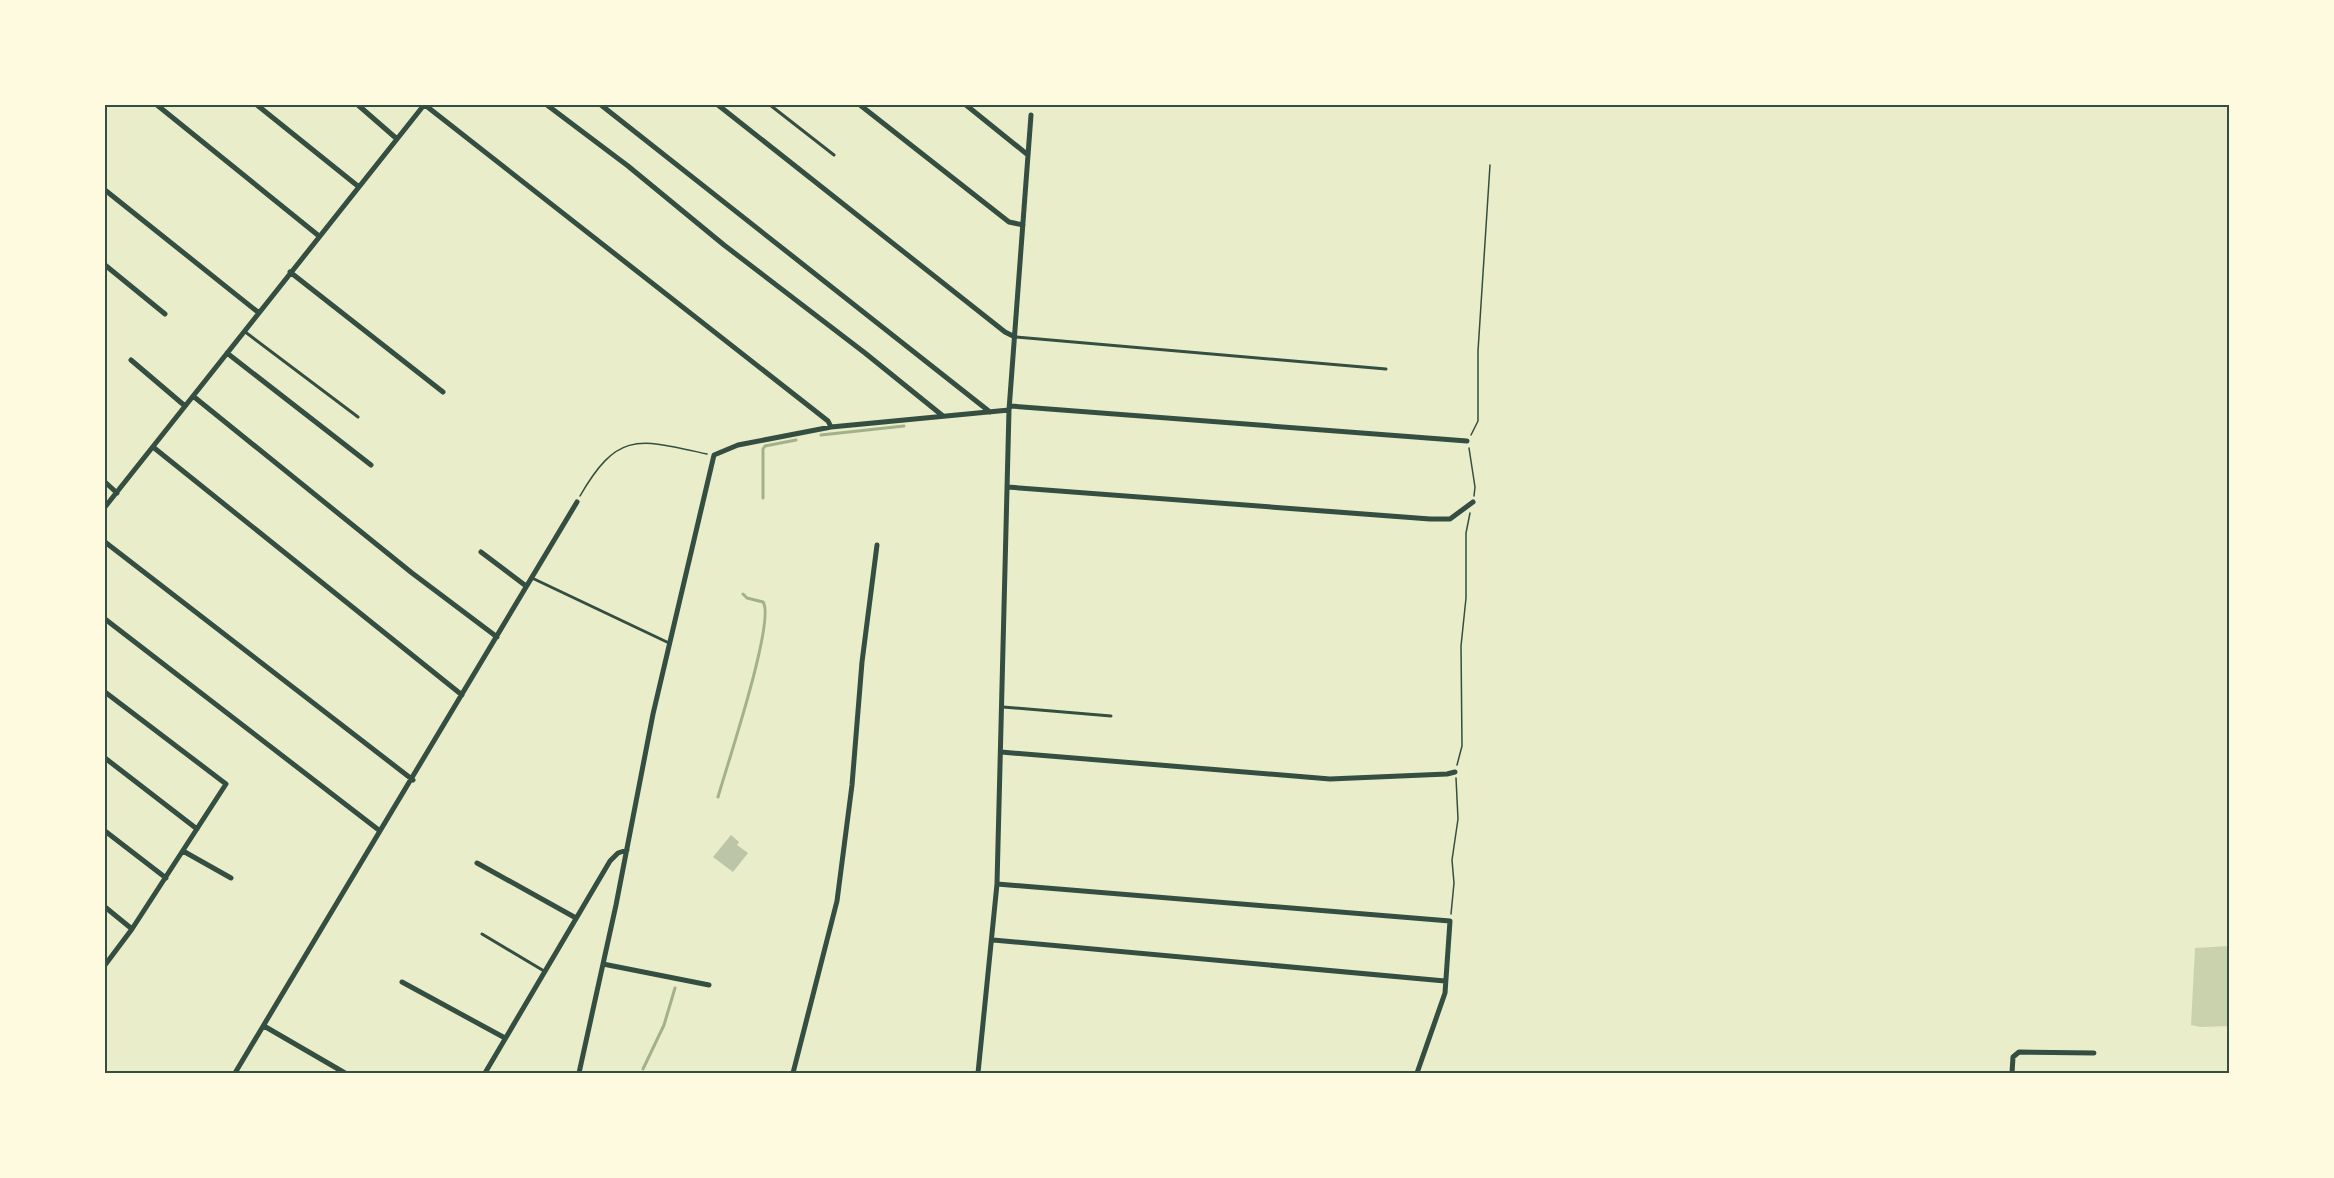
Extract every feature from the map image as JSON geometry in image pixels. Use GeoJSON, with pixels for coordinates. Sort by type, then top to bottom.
{"type":"FeatureCollection","features":[{"type":"Feature","properties":{"kind":"street"},"geometry":{"type":"LineString","coordinates":[[156,105],[319,236]]}},
{"type":"Feature","properties":{"kind":"street"},"geometry":{"type":"LineString","coordinates":[[257,105],[359,187]]}},
{"type":"Feature","properties":{"kind":"street"},"geometry":{"type":"LineString","coordinates":[[358,105],[398,139]]}},
{"type":"Feature","properties":{"kind":"street"},"geometry":{"type":"LineString","coordinates":[[105,507],[424,105],[828,421],[831,427]]}},
{"type":"Feature","properties":{"kind":"street"},"geometry":{"type":"LineString","coordinates":[[547,105],[628,166],[724,245],[943,416]]}},
{"type":"Feature","properties":{"kind":"street"},"geometry":{"type":"LineString","coordinates":[[601,105],[990,412]]}},
{"type":"Feature","properties":{"kind":"street"},"geometry":{"type":"LineString","coordinates":[[718,105],[1005,332],[1015,337]]}},
{"type":"Feature","properties":{"kind":"street"},"geometry":{"type":"LineString","coordinates":[[860,105],[1009,222],[1023,225]]}},
{"type":"Feature","properties":{"kind":"street"},"geometry":{"type":"LineString","coordinates":[[966,105],[1028,155]]}},
{"type":"Feature","properties":{"kind":"street"},"geometry":{"type":"LineString","coordinates":[[978,1073],[997,884],[1009,408],[1031,115]]}},
{"type":"Feature","properties":{"kind":"street"},"geometry":{"type":"LineString","coordinates":[[105,190],[259,313]]}},
{"type":"Feature","properties":{"kind":"street"},"geometry":{"type":"LineString","coordinates":[[105,265],[165,314]]}},
{"type":"Feature","properties":{"kind":"street"},"geometry":{"type":"LineString","coordinates":[[290,272],[443,392]]}},
{"type":"Feature","properties":{"kind":"street"},"geometry":{"type":"LineString","coordinates":[[227,353],[371,465]]}},
{"type":"Feature","properties":{"kind":"street"},"geometry":{"type":"LineString","coordinates":[[130,360],[185,406]]}},
{"type":"Feature","properties":{"kind":"street"},"geometry":{"type":"LineString","coordinates":[[193,396],[412,573],[497,637]]}},
{"type":"Feature","properties":{"kind":"street"},"geometry":{"type":"LineString","coordinates":[[579,1073],[669,643],[714,455],[738,445],[831,427],[990,412],[1009,408],[1467,441]]}},
{"type":"Feature","properties":{"kind":"street"},"geometry":{"type":"LineString","coordinates":[[153,447],[462,695]]}},
{"type":"Feature","properties":{"kind":"street"},"geometry":{"type":"LineString","coordinates":[[105,482],[117,493]]}},
{"type":"Feature","properties":{"kind":"street"},"geometry":{"type":"LineString","coordinates":[[1007,487],[1430,519],[1450,519],[1473,502]]}},
{"type":"Feature","properties":{"kind":"street"},"geometry":{"type":"LineString","coordinates":[[236,1073],[577,502]]}},
{"type":"Feature","properties":{"kind":"street"},"geometry":{"type":"LineString","coordinates":[[105,542],[413,780]]}},
{"type":"Feature","properties":{"kind":"street"},"geometry":{"type":"LineString","coordinates":[[793,1073],[837,901],[852,784],[861,672],[876,544]]}},
{"type":"Feature","properties":{"kind":"street"},"geometry":{"type":"LineString","coordinates":[[481,552],[526,586]]}},
{"type":"Feature","properties":{"kind":"street"},"geometry":{"type":"LineString","coordinates":[[105,619],[381,831]]}},
{"type":"Feature","properties":{"kind":"street"},"geometry":{"type":"LineString","coordinates":[[105,692],[226,784],[132,929],[105,965]]}},
{"type":"Feature","properties":{"kind":"street"},"geometry":{"type":"LineString","coordinates":[[1001,752],[1330,779],[1455,772]]}},
{"type":"Feature","properties":{"kind":"street"},"geometry":{"type":"LineString","coordinates":[[105,758],[197,829]]}},
{"type":"Feature","properties":{"kind":"street"},"geometry":{"type":"LineString","coordinates":[[105,831],[166,878]]}},
{"type":"Feature","properties":{"kind":"street"},"geometry":{"type":"LineString","coordinates":[[183,850],[231,878]]}},
{"type":"Feature","properties":{"kind":"street"},"geometry":{"type":"LineString","coordinates":[[485,1073],[610,861],[618,853],[627,850]]}},
{"type":"Feature","properties":{"kind":"street"},"geometry":{"type":"LineString","coordinates":[[477,863],[576,918]]}},
{"type":"Feature","properties":{"kind":"street"},"geometry":{"type":"LineString","coordinates":[[997,884],[1450,921],[1442,1002],[1417,1073]]}},
{"type":"Feature","properties":{"kind":"street"},"geometry":{"type":"LineString","coordinates":[[105,907],[132,929]]}},
{"type":"Feature","properties":{"kind":"street"},"geometry":{"type":"LineString","coordinates":[[993,940],[1445,981]]}},
{"type":"Feature","properties":{"kind":"street"},"geometry":{"type":"LineString","coordinates":[[603,964],[709,986]]}},
{"type":"Feature","properties":{"kind":"street"},"geometry":{"type":"LineString","coordinates":[[402,982],[505,1038]]}},
{"type":"Feature","properties":{"kind":"street"},"geometry":{"type":"LineString","coordinates":[[264,1026],[345,1073]]}},
{"type":"Feature","properties":{"kind":"street"},"geometry":{"type":"LineString","coordinates":[[2012,1073],[2013,1057],[2019,1052],[2094,1053]]}},
{"type":"Feature","properties":{"kind":"lane"},"geometry":{"type":"LineString","coordinates":[[770,105],[834,155]]}},
{"type":"Feature","properties":{"kind":"lane"},"geometry":{"type":"LineString","coordinates":[[244,332],[358,417]]}},
{"type":"Feature","properties":{"kind":"lane"},"geometry":{"type":"LineString","coordinates":[[1015,337],[1386,369]]}},
{"type":"Feature","properties":{"kind":"lane"},"geometry":{"type":"LineString","coordinates":[[531,578],[669,643]]}},
{"type":"Feature","properties":{"kind":"lane"},"geometry":{"type":"LineString","coordinates":[[1003,708],[1111,716]]}},
{"type":"Feature","properties":{"kind":"lane"},"geometry":{"type":"LineString","coordinates":[[482,934],[544,971]]}},
{"type":"Feature","properties":{"kind":"path"},"geometry":{"type":"LineString","coordinates":[[577,502],[601,463],[619,449],[646,443],[714,455]]}},
{"type":"Feature","properties":{"kind":"path"},"geometry":{"type":"LineString","coordinates":[[1450,921],[1454,883],[1452,860]]}},
{"type":"Feature","properties":{"kind":"green space"},"geometry":{"type":"Polygon","coordinates":[[[2229,946],[2229,1026],[2191,1025],[2195,948],[2229,946]]]}},
{"type":"Feature","properties":{"kind":"building"},"geometry":{"type":"Polygon","coordinates":[[[731,835],[739,842],[737,845],[748,853],[733,872],[713,857],[731,835]]]}},
{"type":"Feature","properties":{"kind":"waterway"},"geometry":{"type":"LineString","coordinates":[[821,435],[904,426]]}},
{"type":"Feature","properties":{"kind":"waterway"},"geometry":{"type":"LineString","coordinates":[[763,498],[763,449],[765,446],[796,440]]}},
{"type":"Feature","properties":{"kind":"waterway"},"geometry":{"type":"LineString","coordinates":[[718,797],[763,636],[765,614],[763,602],[747,598],[743,594]]}},
{"type":"Feature","properties":{"kind":"waterway"},"geometry":{"type":"LineString","coordinates":[[643,1069],[664,1025],[675,988]]}}]}
